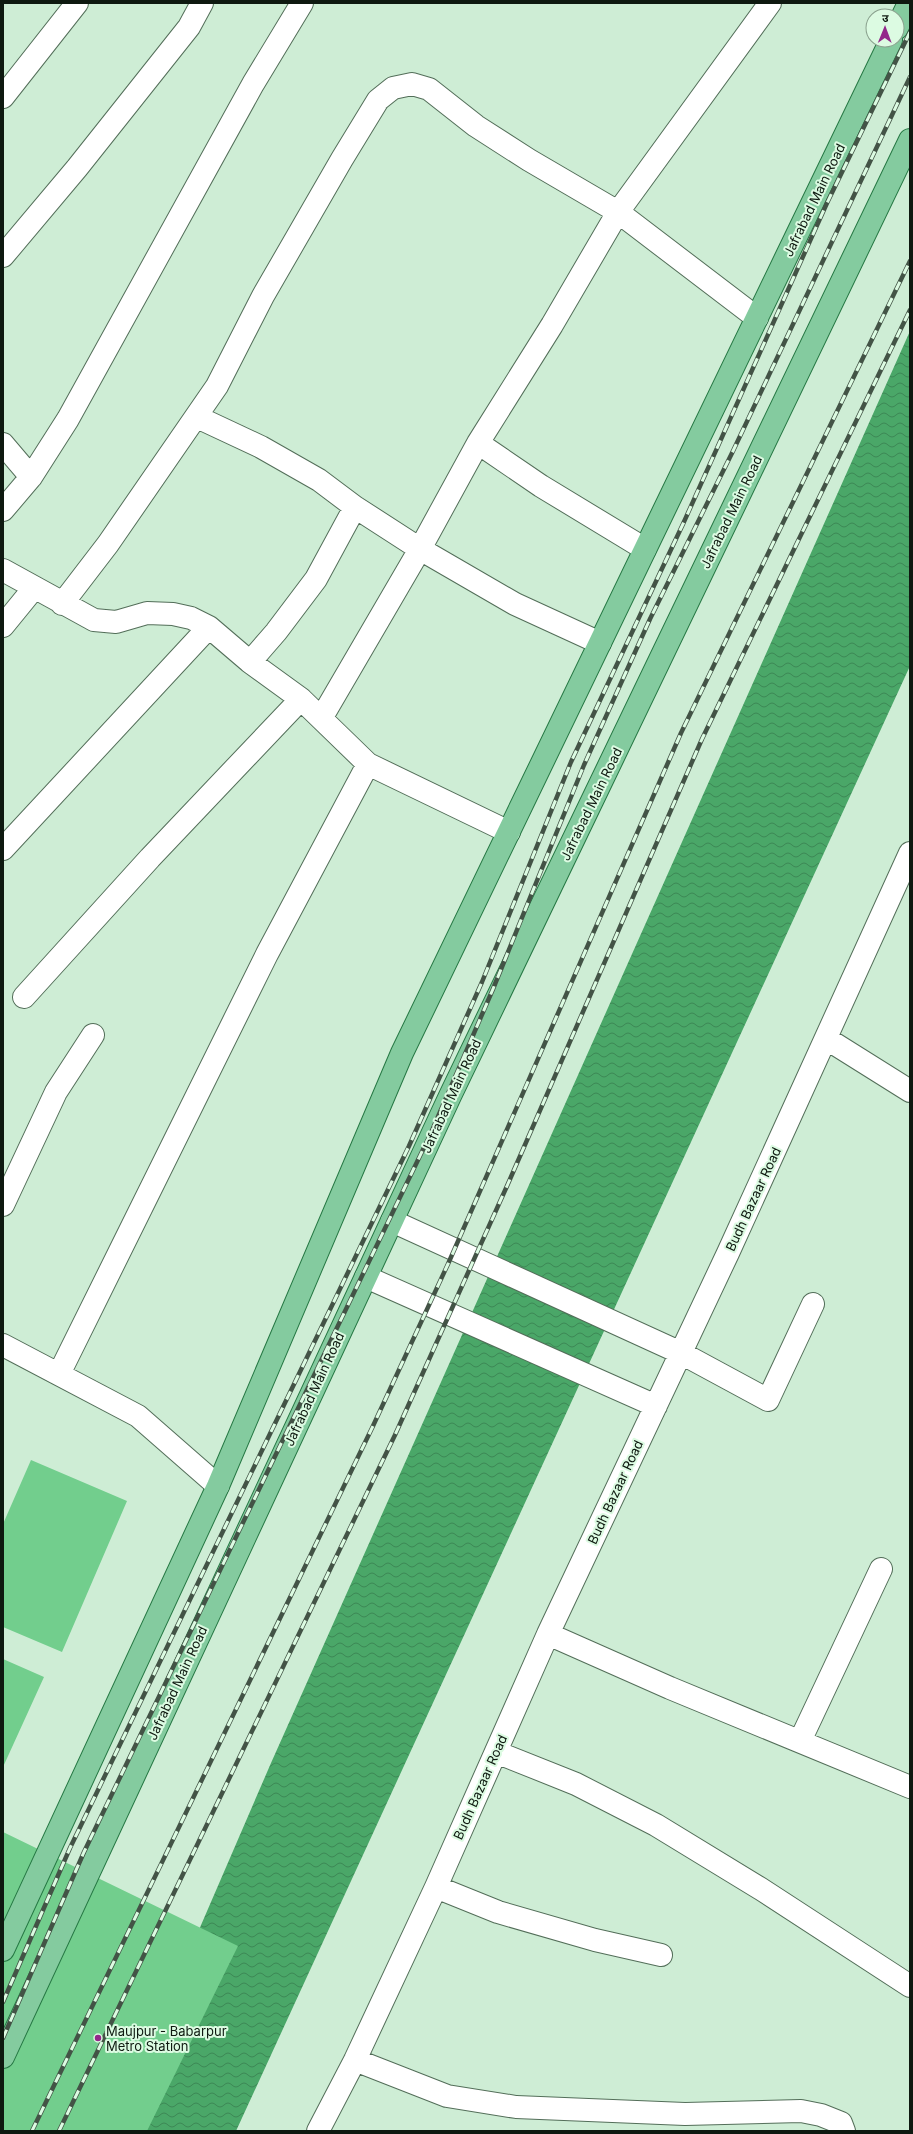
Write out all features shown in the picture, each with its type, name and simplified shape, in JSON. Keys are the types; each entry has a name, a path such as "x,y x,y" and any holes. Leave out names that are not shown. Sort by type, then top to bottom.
{"main road":[{"name":"Jafrabad Main Road","path":"3,1950 218,1486 402,1053 887,48"},
{"name":"Jafrabad Main Road","path":"3,2057 450,1096 910,140"}],"street":[{"path":"3,97 77,3"},
{"path":"3,256 77,168 189,27 202,3"},
{"path":"3,510 31,477 68,419 253,84 302,3"},
{"path":"322,717 420,549 478,443 552,326 618,212 770,3"},
{"path":"62,604 108,544 218,386 263,296 342,159 378,100 393,88 412,84 429,90 476,126 529,160 618,212 757,318"},
{"path":"197,417 274,454 319,480 355,507 420,549 515,604 600,643"},
{"path":"478,443 541,486 645,549"},
{"path":"3,444 31,477"},
{"path":"250,662 276,632 316,579 355,507"},
{"path":"3,570 62,604 94,620 116,622 147,613 173,614 191,618 209,627 250,662 301,699 322,717 368,764 509,832"},
{"path":"3,626 34,588"},
{"path":"3,849 209,627"},
{"path":"24,997 150,858 301,699"},
{"path":"59,1374 264,961 368,764"},
{"name":"Budh Bazaar Road","path":"318,2131 355,2060 436,1887 548,1634 827,1039 910,853"},
{"path":"3,1205 56,1092 93,1035"},
{"path":"827,1039 910,1091"},
{"path":"392,1221 681,1353 768,1400 813,1304"},
{"path":"366,1277 656,1406"},
{"path":"3,1345 138,1416 218,1486"},
{"path":"800,1741 881,1570"},
{"path":"548,1634 670,1688 910,1787"},
{"path":"496,1752 576,1784 656,1825 761,1889 910,1986"},
{"path":"436,1887 498,1912 595,1940 661,1955"},
{"path":"355,2060 447,2096 516,2107 685,2114 801,2111 821,2115 841,2123 844,2131"}],"water":[{"path":"910,331 910,666 236,2131 103,2131 195,1939 271,1763"}],"building":[{"path":"31,1460 127,1501 62,1652 3,1627 3,1524"},
{"path":"3,1659 44,1677 3,1767"},
{"name":"Maujpur - Babarpur Metro Station","path":"3,1832 238,1946 147,2131 3,2131"}],"railway":[{"path":"3,2002 70,1848 409,1146 482,982 571,762 683,524 827,203 910,32"},
{"path":"3,2038 84,1852 431,1133 493,989 584,765 650,619 733,451 910,77"},
{"path":"32,2131 373,1426 448,1264 681,733 910,261"},
{"path":"59,2131 395,1435 507,1186 702,739 910,310"}],"place":[{"name":"Maujpur - Babarpur Metro Station","path":"98,2038"}]}
